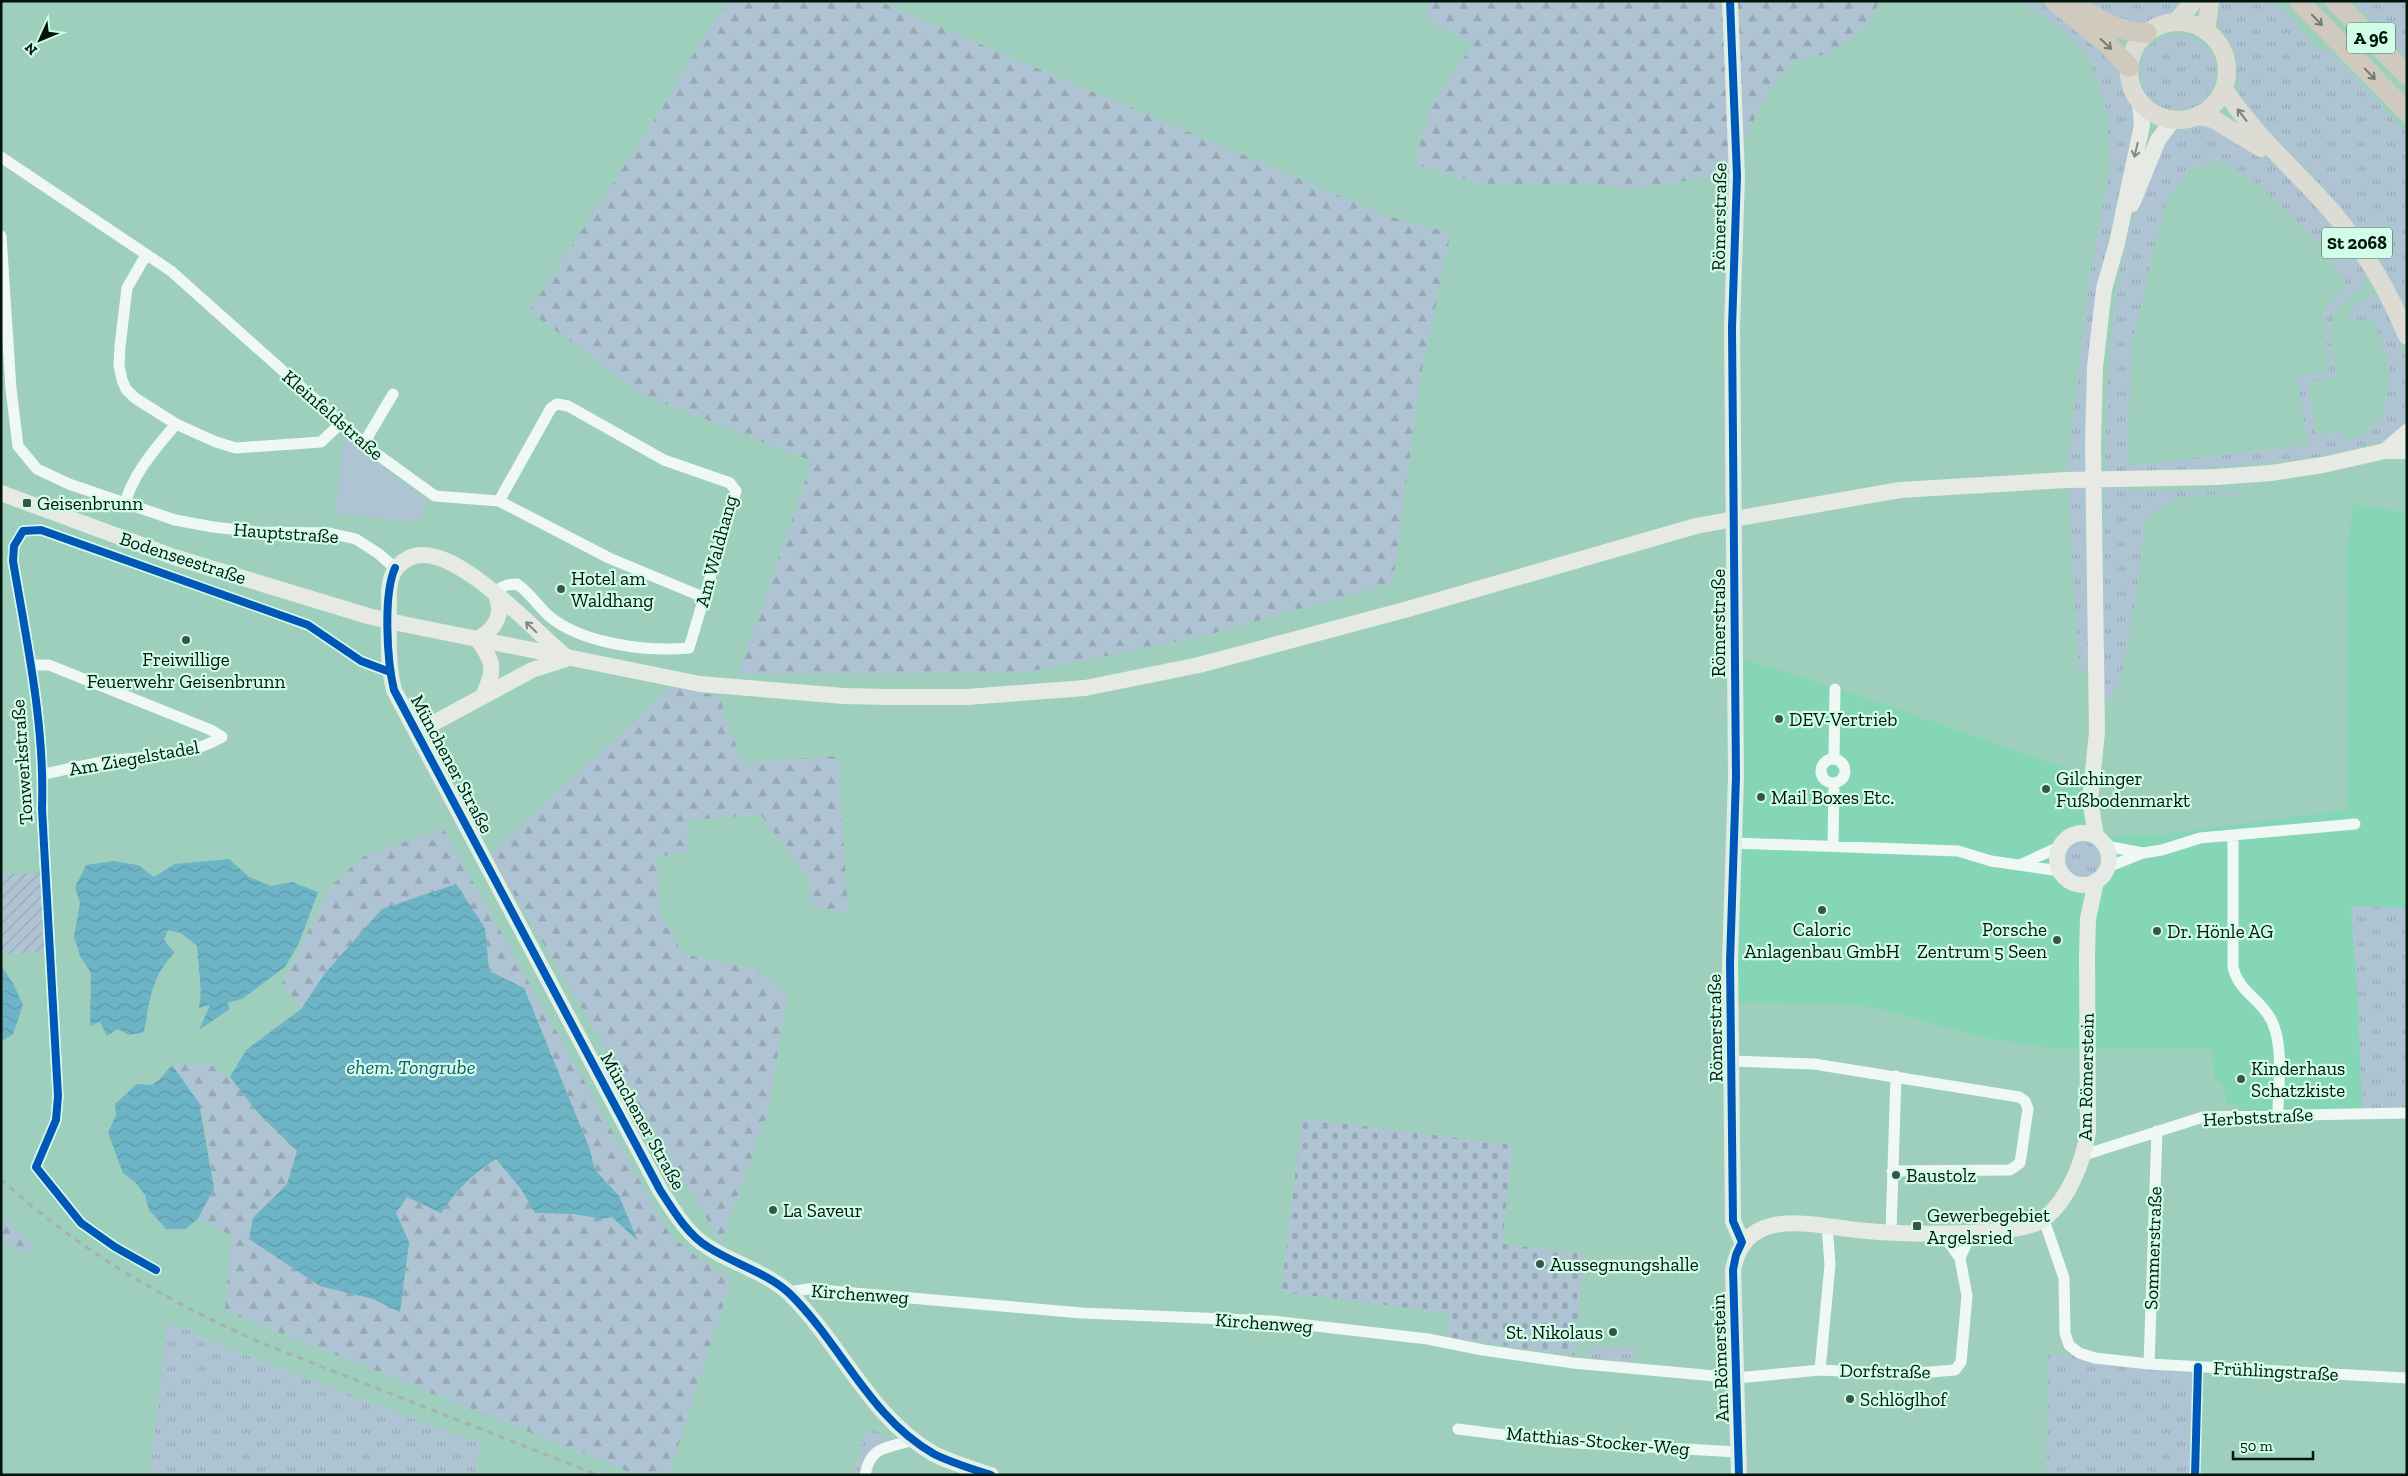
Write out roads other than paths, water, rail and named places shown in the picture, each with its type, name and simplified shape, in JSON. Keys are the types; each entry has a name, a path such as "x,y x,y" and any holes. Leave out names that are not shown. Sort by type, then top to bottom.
{"highway":[{"path":"2055,1 2108,45 2129,67"},
{"path":"2069,1 2114,28 2132,33 2147,33"},
{"name":"A 96","path":"2299,1 2407,112"},
{"name":"A 96","path":"2336,1 2407,75"}],"main road":[{"path":"2176,22 2194,1"},
{"path":"2206,31 2210,1"},
{"path":"2176,22 2192,24 2206,31 2218,42 2225,57 2227,73 2224,89 2208,109 2198,116 2173,120 2155,114 2140,102 2130,80 2129,67 2138,43 2147,33 2160,25 2176,22"},
{"name":"St 2068","path":"2224,89 2241,115 2286,165 2318,195 2363,252 2396,310 2407,336"},
{"name":"St 2068","path":"2198,116 2213,119 2238,132 2286,165"}],"street":[{"name":"Römerstraße","path":"1730,1 1737,176 1732,328 1736,777 1730,962 1733,1221 1742,1242"},
{"path":"2108,868 2108,853 2101,841 2090,800 2097,732 2092,444 2095,367 2104,289 2117,243 2142,125 2140,102"},
{"path":"2117,243 2158,140 2173,120"},
{"name":"Kleinfeldstraße","path":"1,157 171,272 364,443 436,496 499,501 609,558 703,597"},
{"name":"Hauptstraße","path":"1,236 6,390 18,446 38,469 69,484 175,520 213,527 259,532 328,534 356,539 380,554 395,568"},
{"path":"146,254 127,288 120,346 119,365 122,380 126,389 135,398 176,424 216,442 236,448 321,442 341,423"},
{"path":"364,443 393,394"},
{"name":"Am Waldhang","path":"494,591 506,585 517,584 550,617 570,628 603,641 637,648 670,650 689,648 736,490 730,483 664,460 568,406 557,404 551,408 499,501"},
{"path":"125,503 130,488 151,454 176,424"},
{"path":"2384,451 2407,432"},
{"name":"Bodenseestraße","path":"1,493 174,557 368,616 568,659 700,684 844,696 967,697 1085,688 1208,663 1408,609 1696,526 1757,514 1900,490 2068,480 2217,477 2271,473 2384,451 2407,451"},
{"name":"Tonwerkstraße","path":"156,1270 115,1247 81,1223 36,1167 56,1120 58,1096 42,809 41,739 31,665 13,561 14,546 19,535 29,529 41,530 308,626 361,661 390,672"},
{"path":"390,672 388,588 395,568 413,556 442,559 461,567 494,591 542,638 568,659"},
{"path":"483,696 491,678 492,666 490,658 477,639 489,631 497,622 500,611 499,601 494,591"},
{"path":"417,732 532,670 568,659"},
{"name":"Am Ziegelstadel","path":"31,665 49,664 211,730 222,737 208,746 166,755 115,760 43,774"},
{"name":"Münchener Straße","path":"390,672 394,690 660,1190 683,1223 706,1246 789,1292 805,1309 867,1391 910,1437 935,1454 991,1475"},
{"path":"1834,759 1835,689"},
{"path":"1834,759 1843,766 1844,773 1841,780 1834,783 1823,778 1821,770 1826,761 1834,759"},
{"path":"1833,845 1834,783"},
{"path":"2075,834 2090,800"},
{"path":"1734,843 1833,845 1958,851 1991,861 2021,864 2089,884 2096,881 2108,868 2143,853 2200,838 2355,824"},
{"path":"2021,864 2059,847 2063,841 2082,832 2101,841 2143,853"},
{"path":"2234,835 2233,967 2238,983 2268,1014 2278,1037 2278,1114"},
{"name":"Am Römerstein","path":"2059,847 2057,855 2088,919"},
{"name":"Am Römerstein","path":"2044,1220 2065,1191 2084,1155 2088,1132 2086,989 2088,919 2096,881"},
{"path":"1732,1061 1814,1064 2019,1096 2025,1101 2028,1109 2020,1162 2015,1168 2010,1170 1892,1171"},
{"path":"1890,1231 1896,1076"},
{"name":"Herbststraße","path":"2084,1155 2203,1117 2407,1112"},
{"name":"Sommerstraße","path":"2149,1364 2156,1132"},
{"path":"1742,1242 1756,1232 1783,1224 1827,1225 1867,1231 1972,1232 2026,1228 2044,1220"},
{"name":"Frühlingstraße","path":"2044,1220 2064,1278 2065,1333 2069,1345 2079,1354 2095,1358 2149,1364 2407,1378"},
{"name":"Dorfstraße","path":"1820,1370 1830,1265 1827,1225"},
{"name":"Dorfstraße","path":"1737,1378 1820,1370 1904,1374 1955,1370 1962,1362 1967,1296 1960,1258 1942,1232"},
{"path":"1960,1258 1972,1232"},
{"name":"Am Römerstein","path":"1739,1475 1733,1270 1736,1255 1742,1242"},
{"name":"Kirchenweg","path":"789,1292 808,1289 1082,1313 1272,1321 1428,1339 1483,1350 1573,1363 1737,1378"},
{"name":"Matthias-Stocker-Weg","path":"1458,1429 1559,1442 1738,1452"},
{"path":"865,1475 873,1454 882,1448 907,1442 910,1437"}],"water":[{"path":"229,859 249,877 271,886 292,882 318,892 299,943 285,967 242,999 227,1003 230,1009 199,1030 210,1005 199,1008 200,985 197,946 181,933 168,930 164,940 175,953 167,961 156,979 144,1032 129,1035 118,1029 107,1036 100,1022 90,1026 91,973 80,956 74,937 80,903 75,887 86,865 113,861 138,865 154,877 175,864"},
{"name":"ehem. Tongrube","path":"456,884 485,928 489,971 524,988 589,1147 595,1170 619,1196 638,1241 612,1217 603,1219 574,1214 535,1213 521,1189 496,1159 466,1183 441,1213 407,1197 396,1213 409,1242 400,1312 373,1299 320,1286 249,1239 253,1218 287,1184 297,1151 258,1113 230,1077 246,1050 301,1009 326,972 382,909"},
{"path":"1,965 14,985 23,1005 13,1034 1,1042"},
{"path":"172,1065 199,1103 214,1188 198,1219 185,1229 166,1229 149,1210 145,1195 135,1182 123,1173 108,1133 116,1115 115,1104 137,1084 152,1085"}],"railway":[{"path":"1,1179 31,1205 93,1252 193,1311 264,1344 598,1475"}],"place":[{"name":"Geisenbrunn","path":"27,503"},
{"name":"Hotel am Waldhang","path":"561,589"},
{"name":"Freiwillige Feuerwehr Geisenbrunn","path":"186,640"},
{"name":"DEV-Vertrieb","path":"1779,719"},
{"name":"Gilchinger Fußbodenmarkt","path":"2046,789"},
{"name":"Mail Boxes Etc.","path":"1761,797"},
{"name":"Caloric Anlagenbau GmbH","path":"1822,910"},
{"name":"Dr. Hönle AG","path":"2157,931"},
{"name":"Porsche Zentrum 5 Seen","path":"2057,940"},
{"name":"Kinderhaus Schatzkiste","path":"2241,1079"},
{"name":"Baustolz","path":"1896,1175"},
{"name":"La Saveur","path":"773,1210"},
{"name":"Gewerbegebiet Argelsried","path":"1917,1226"},
{"name":"Aussegnungshalle","path":"1540,1264"},
{"name":"St. Nikolaus","path":"1613,1332"},
{"name":"Schlöglhof","path":"1850,1399"}]}
